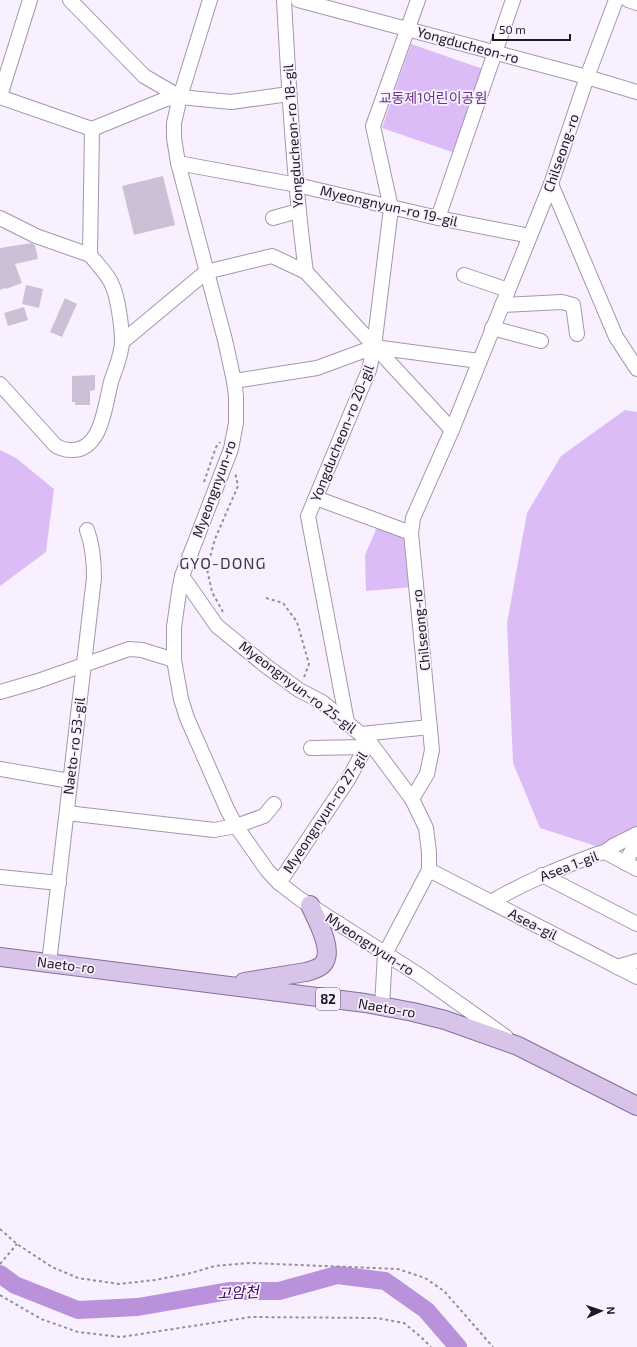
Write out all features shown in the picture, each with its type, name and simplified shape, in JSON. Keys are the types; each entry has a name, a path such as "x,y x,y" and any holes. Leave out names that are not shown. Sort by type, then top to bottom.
{"main road":[{"path":"223,985 306,972 316,969 322,965 326,960 327,952 325,938 310,905"},
{"name":"Naeto-ro","path":"0,957 382,1006 413,1012 445,1020 518,1046 637,1106"}],"street":[{"path":"30,0 0,97 92,129 166,99 180,97 231,102 289,94"},
{"path":"70,0 144,76 180,97"},
{"name":"Myeongnyun-ro","path":"210,0 180,97 174,123 174,138 178,163 225,340 234,381 236,423 231,449 182,576 174,627 174,660 181,699 187,718 236,826 267,870 279,883 310,905 418,975 518,1046"},
{"name":"Yongducheon-ro 18-gil","path":"284,0 289,94 298,211 306,272"},
{"name":"Yongducheon-ro","path":"298,0 328,4 408,29 637,92"},
{"name":"Yongducheon-ro 20-gil","path":"347,722 308,516 369,370 374,347 392,208 373,126 418,0"},
{"path":"438,218 513,0"},
{"name":"Chilseong-ro","path":"412,799 427,774 432,750 411,533 413,518 452,430 492,328 552,184 587,77 616,0"},
{"path":"628,0 637,3"},
{"path":"90,255 92,129"},
{"name":"Myeongnyun-ro 19-gil","path":"178,163 297,185 392,208 530,236"},
{"path":"552,184 616,337 637,369"},
{"path":"273,218 298,211"},
{"path":"0,218 36,236 90,255 104,271 113,287 122,342 98,430 87,446 76,450 67,450 55,445 0,384"},
{"path":"122,342 206,272 272,256 306,272 452,430"},
{"path":"464,275 508,290"},
{"path":"502,305 562,302 573,305 577,334"},
{"path":"492,328 541,341"},
{"path":"234,381 317,368 374,347 479,361"},
{"path":"316,498 411,533"},
{"name":"Naeto-ro 53-gil","path":"49,963 94,578 91,540 88,530"},
{"name":"Myeongnyun-ro 25-gil","path":"182,576 217,626 266,666 299,690 322,702 347,722 365,741 412,799"},
{"path":"0,692 84,666 129,649 142,650 174,660"},
{"path":"311,748 365,741 430,727"},
{"name":"Myeongnyun-ro 27-gil","path":"279,883 349,778 365,741"},
{"path":"0,769 70,781"},
{"path":"382,1006 385,954 429,870 429,852 426,828 412,799"},
{"path":"67,813 214,830 236,826 264,816 274,804"},
{"path":"605,852 620,842 637,834"},
{"name":"Asea 1-gil","path":"491,902 511,890 542,875 597,854 605,852 631,866 637,842"},
{"name":"Asea-gil","path":"429,870 637,977"},
{"path":"542,875 637,924"},
{"path":"0,877 59,883"},
{"path":"616,967 637,961"}],"path":[{"path":"226,617 212,592 207,569 215,539 238,486 235,471"},
{"path":"266,598 283,603 297,622 309,664 299,690"},
{"path":"0,1229 17,1244 52,1267 78,1278 119,1284 191,1274 215,1266 251,1264 398,1269 425,1278 444,1291 493,1347"},
{"path":"0,1264 17,1244"},
{"path":"0,1295 41,1319 78,1332 121,1337 251,1317 377,1318 404,1323 422,1337 431,1347"}],"green space":[{"name":"교동제1어린이공원","path":"411,44 483,69 455,153 382,128"},
{"path":"625,410 637,412 637,830 605,849 540,828 513,763 507,623 527,513 561,456"},
{"path":"0,450 16,458 54,489 46,552 0,586"},
{"path":"378,525 406,534 413,587 366,591 365,555"}],"building":[{"path":"163,176 175,225 134,235 122,186"},
{"path":"31,243 35,245 38,259 15,264 22,283 0,290 0,248"},
{"path":"26,285 43,289 39,308 22,304"},
{"path":"65,298 77,304 62,337 50,332"},
{"path":"24,307 28,320 8,326 4,313"},
{"path":"95,375 95,390 90,391 90,405 75,405 75,402 72,402 72,376"}],"waterway":[{"name":"고암천","path":"0,1274 15,1285 78,1310 138,1307 229,1291 279,1291 337,1275 385,1281 426,1310 458,1347"}],"district":[{"name":"GYO-DONG","path":"223,563"}]}
